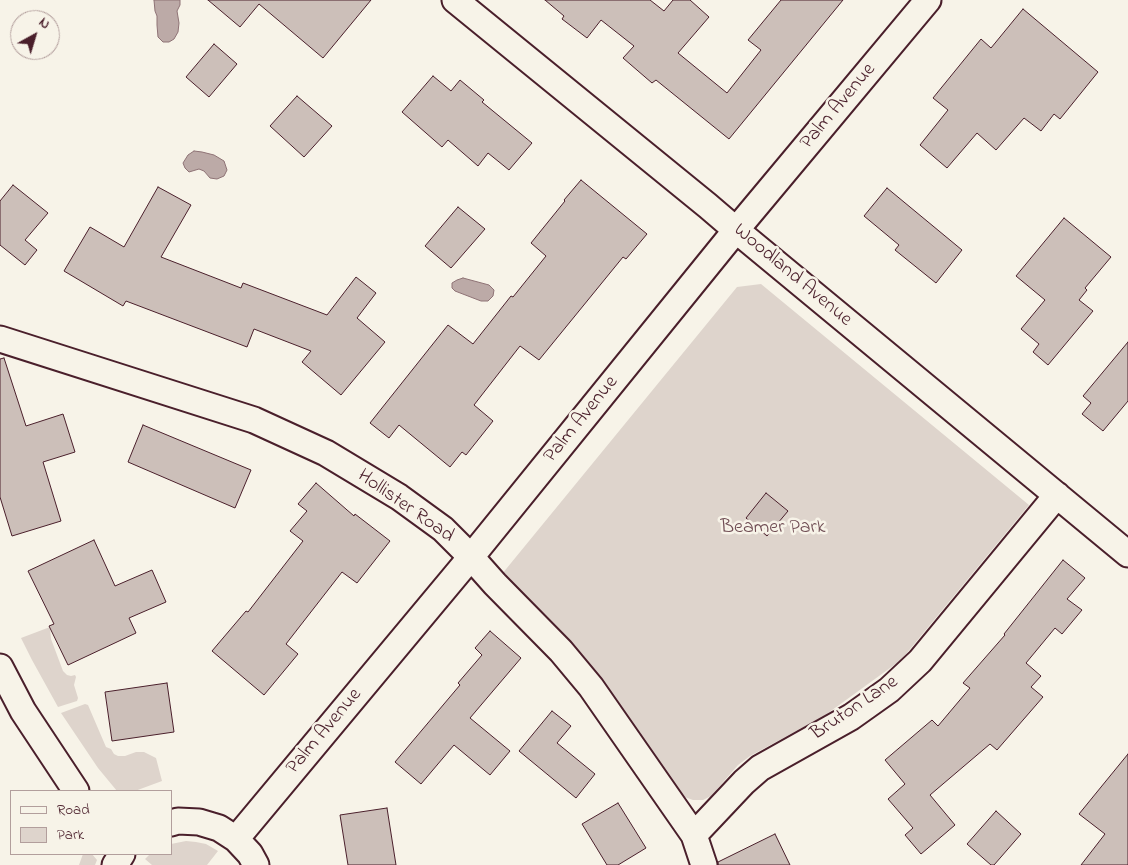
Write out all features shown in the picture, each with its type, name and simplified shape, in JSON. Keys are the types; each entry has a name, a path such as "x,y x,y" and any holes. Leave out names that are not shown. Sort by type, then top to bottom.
{"street":[{"name":"Woodland Avenue","path":"455,0 693,193 1128,554"},
{"name":"Palm Avenue","path":"236,839 471,557 736,230 928,0"},
{"name":"Hollister Road","path":"0,339 254,420 326,454 399,497 443,529 561,651 591,687 694,835 704,865"},
{"name":"Bruton Lane","path":"694,835 744,782 760,768 851,717 889,690 920,661 1057,495"},
{"path":"0,667 23,712 75,790"},
{"path":"172,823 178,821 199,822 219,828 236,839 250,854 256,865"}],"green space":[{"name":"Beamer Park","path":"761,284 1029,505 901,660 824,716 750,756 738,765 711,796 703,800 693,800 679,795 502,574 737,287"},
{"path":"50,627 51,639 63,671 67,675 75,675 76,677 74,685 78,698 77,701 58,707 21,638"},
{"path":"85,704 88,705 106,747 118,756 144,752 156,758 162,781 138,790 116,790 98,768 61,713"},
{"path":"186,841 196,842 206,844 218,851 207,865 152,865 145,859 149,855 172,855 172,844"},
{"path":"83,855 93,855 97,860 95,865 79,865"}],"shaded area":[{"path":"154,0 180,0 177,11 178,32 174,39 169,42 163,42 158,37"},
{"path":"194,151 214,155 224,161 227,170 224,176 217,179 210,178 204,171 199,169 189,172 183,163 188,155"},
{"path":"463,278 489,285 494,290 493,296 488,301 481,301 455,291 452,288 452,283"}],"building":[{"path":"208,0 371,0 323,58 259,4 240,27"},
{"path":"545,0 650,0 664,11 673,0 690,0 709,17 678,53 727,93 761,50 748,40 781,0 843,0 729,139 656,80 652,83 623,58 634,46 601,20 587,38 562,19 564,16"},
{"path":"1023,9 1098,72 1060,119 1054,114 1041,131 1024,118 996,150 977,133 947,168 920,145 948,110 933,98 981,39 991,48"},
{"path":"214,44 237,64 209,97 186,77"},
{"path":"433,76 451,91 460,80 484,100 482,102 532,143 509,170 488,153 478,166 448,140 442,147 402,112"},
{"path":"297,96 332,126 304,157 270,126"},
{"path":"581,180 647,234 626,259 623,257 539,360 520,346 474,405 493,421 466,455 462,452 450,467 399,425 389,438 370,423 448,325 473,344 546,256 531,243"},
{"path":"13,185 48,213 25,240 37,250 25,265 0,245 0,201"},
{"path":"158,187 191,205 161,257 241,288 243,283 327,315 356,277 376,293 357,318 385,342 341,395 302,362 311,351 254,329 247,347 126,301 123,306 64,271 90,227 124,247"},
{"path":"887,188 962,250 936,283 895,250 899,245 864,216"},
{"path":"458,207 485,229 451,268 425,246"},
{"path":"1064,218 1111,257 1085,288 1087,290 1079,300 1093,311 1048,365 1033,352 1039,344 1021,329 1045,300 1016,276"},
{"path":"1128,342 1128,401 1103,431 1082,414 1091,403 1083,396"},
{"path":"4,358 26,426 63,414 75,452 43,462 61,521 12,536 0,497 0,359"},
{"path":"143,425 251,470 235,508 128,462"},
{"path":"316,483 354,516 355,514 390,541 357,583 342,572 286,644 298,654 264,695 212,651 246,611 248,612 303,541 290,531 307,511 298,504"},
{"path":"766,493 788,511 767,536 746,518"},
{"path":"94,540 115,586 152,570 166,602 129,618 136,633 68,665 49,626 54,624 28,571"},
{"path":"1063,560 1085,578 1067,599 1082,610 1062,634 1055,628 1026,663 1041,676 1031,687 1043,697 997,750 990,744 930,795 955,825 921,854 905,835 913,828 888,799 905,784 885,760 932,720 938,726 970,688 963,683 1005,635"},
{"path":"490,631 521,658 470,718 510,751 490,775 454,745 421,784 395,762 460,685 458,683 482,655 475,648"},
{"path":"167,683 174,732 112,741 105,692"},
{"path":"552,711 571,726 557,743 595,774 576,798 519,751"},
{"path":"1128,754 1128,865 1081,865 1105,834 1079,814"},
{"path":"618,803 646,848 618,865 607,865 582,824"},
{"path":"387,808 396,865 348,865 340,815"},
{"path":"996,811 1021,834 994,865 991,865 967,844"},
{"path":"775,834 790,865 718,865 718,862"}]}
